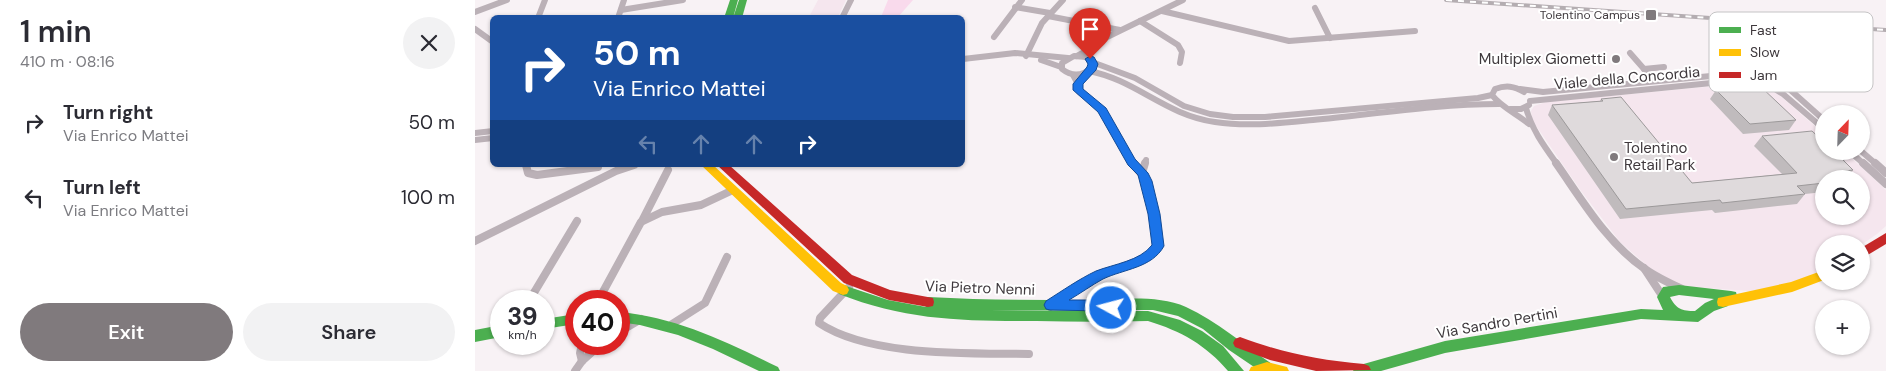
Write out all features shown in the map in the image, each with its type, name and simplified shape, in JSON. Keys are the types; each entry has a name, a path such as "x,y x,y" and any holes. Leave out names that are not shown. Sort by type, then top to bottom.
{"street":[{"path":"475,12 507,0"},
{"path":"538,15 545,0"},
{"path":"618,15 624,0"},
{"path":"618,15 683,0"},
{"path":"729,15 734,0"},
{"path":"738,15 743,0"},
{"path":"844,15 851,0"},
{"path":"994,37 1021,0"},
{"path":"1026,56 1037,31 1049,14 1063,0"},
{"path":"965,59 994,54 1068,58 1077,56 1090,49 1099,41 1183,0"},
{"path":"1015,7 1120,30"},
{"path":"1315,8 1330,38"},
{"path":"1162,11 1289,41 1415,31"},
{"path":"1141,21 1178,45 1182,52 1180,64"},
{"path":"475,29 490,40"},
{"path":"1078,84 1092,68 1090,49"},
{"path":"1630,53 1650,72 1663,67"},
{"path":"965,64 1026,56 1061,66 1065,72 1073,75 1087,72 1105,74 1131,84 1169,108 1186,115 1212,122 1235,124 1269,124 1499,104 1510,109 1530,124 1586,208 1623,251 1644,268 1684,290 1701,302 1703,311"},
{"path":"1077,56 1135,78 1184,106 1210,114 1233,117 1278,116 1478,98 1492,95"},
{"path":"1061,66 1068,58"},
{"path":"1049,311 1099,275 1136,262 1153,252 1158,246 1147,181 1131,162 1102,110 1079,92 1078,84 1073,75"},
{"path":"1492,95 1495,89 1509,86 1543,92 1709,76"},
{"name":"Viale della Concordia","path":"1510,109 1528,104 1651,88 1709,83"},
{"path":"1520,89 1527,95 1530,124"},
{"path":"1780,92 1815,121"},
{"path":"1793,92 1815,112"},
{"path":"1492,95 1499,104"},
{"path":"475,133 490,131"},
{"path":"475,140 490,138"},
{"path":"1870,159 1886,173"},
{"path":"1142,173 1146,160"},
{"path":"1859,160 1886,184"},
{"path":"526,167 528,173 537,176 599,167"},
{"path":"475,241 616,171 628,167"},
{"name":"Via Pietro Nenni","path":"708,167 837,288 853,296 899,310 947,315 1049,311 1111,311 1148,316 1177,322 1202,335 1225,354 1237,371"},
{"name":"Via Pietro Nenni","path":"724,167 847,279 905,299 1049,311"},
{"path":"604,290 668,170"},
{"path":"641,222 655,213 701,205 733,190"},
{"path":"536,290 577,222"},
{"path":"1870,248 1886,238"},
{"path":"1870,249 1886,243"},
{"path":"672,324 705,303 727,257"},
{"path":"1644,268 1669,309 1680,316"},
{"name":"Via Sandro Pertini","path":"1218,333 1271,357 1321,367 1362,370 1445,347 1641,314 1697,317 1715,304 1792,288 1815,279"},
{"path":"854,282 820,318 819,322 823,328 844,336 876,344 922,351 1029,354"},
{"name":"Via Sandro Pertini","path":"1641,314 1664,299 1667,291 1684,290 1717,296 1750,296"},
{"name":"Via Pietro Nenni","path":"1111,311 1153,305 1181,311 1208,325 1262,369"},
{"path":"630,317 672,324 773,371"},
{"path":"630,326 643,318"},
{"path":"475,336 490,333"},
{"path":"580,355 582,361"},
{"path":"575,371 589,355"},
{"path":"1262,369 1282,371"}],"shaded area":[{"path":"818,0 846,0 839,15 810,15"},
{"path":"888,0 913,0 900,15 882,15"},
{"path":"1709,87 1709,92 1774,92 1815,126 1815,160 1854,160 1864,170 1815,170 1815,225 1870,225 1870,175 1886,190 1886,226 1870,239 1870,235 1815,235 1815,273 1776,287 1750,291 1675,286 1652,270 1620,242 1581,191 1532,120 1531,111 1534,106 1546,102"}],"building":[{"path":"1718,92 1766,92 1796,120 1750,124"},
{"name":"Tolentino Retail Park","path":"1621,97 1692,183 1797,173 1762,136 1812,131 1815,134 1815,160 1843,160 1853,170 1815,170 1815,184 1797,186 1805,194 1722,203 1720,200 1626,209 1552,105 1603,101 1601,99"}],"railway":[{"path":"1446,0 1709,18"},
{"path":"1873,29 1886,30"}],"traffic: fast":[{"path":"729,15 734,0"},
{"path":"738,15 743,0"},
{"path":"843,290 865,299 888,305 911,310 958,315 1148,316 1175,324 1198,335 1218,350 1237,371"},
{"path":"1680,316 1669,309 1663,297 1667,291 1679,290 1731,296"},
{"path":"928,302 978,305 1153,305 1181,311 1208,325 1234,346 1267,368"},
{"path":"1360,371 1445,347 1538,330 1641,314 1698,317 1709,307 1723,302"},
{"path":"630,318 660,324 699,337 773,371"},
{"path":"555,322 565,321"},
{"path":"475,336 490,333"}],"traffic: slow":[{"path":"708,167 837,287 843,290"},
{"path":"1723,302 1792,287 1815,278"},
{"path":"1256,371 1267,368 1282,371"}],"traffic: jam":[{"path":"724,167 848,279 889,295 928,302"},
{"path":"1870,248 1886,238"},
{"path":"1240,343 1285,359 1364,370"}],"place":[{"name":"Tolentino Campus","path":"1651,15"},
{"name":"Multiplex Giometti","path":"1616,59"},
{"name":"Tolentino Retail Park","path":"1614,157"}],"route":[{"path":"1090,59 1093,64 1092,68 1078,84 1079,90 1081,94 1102,110 1131,162 1147,181 1159,239 1158,246 1153,252 1136,262 1099,275 1050,305 1111,306 1111,308"}]}
